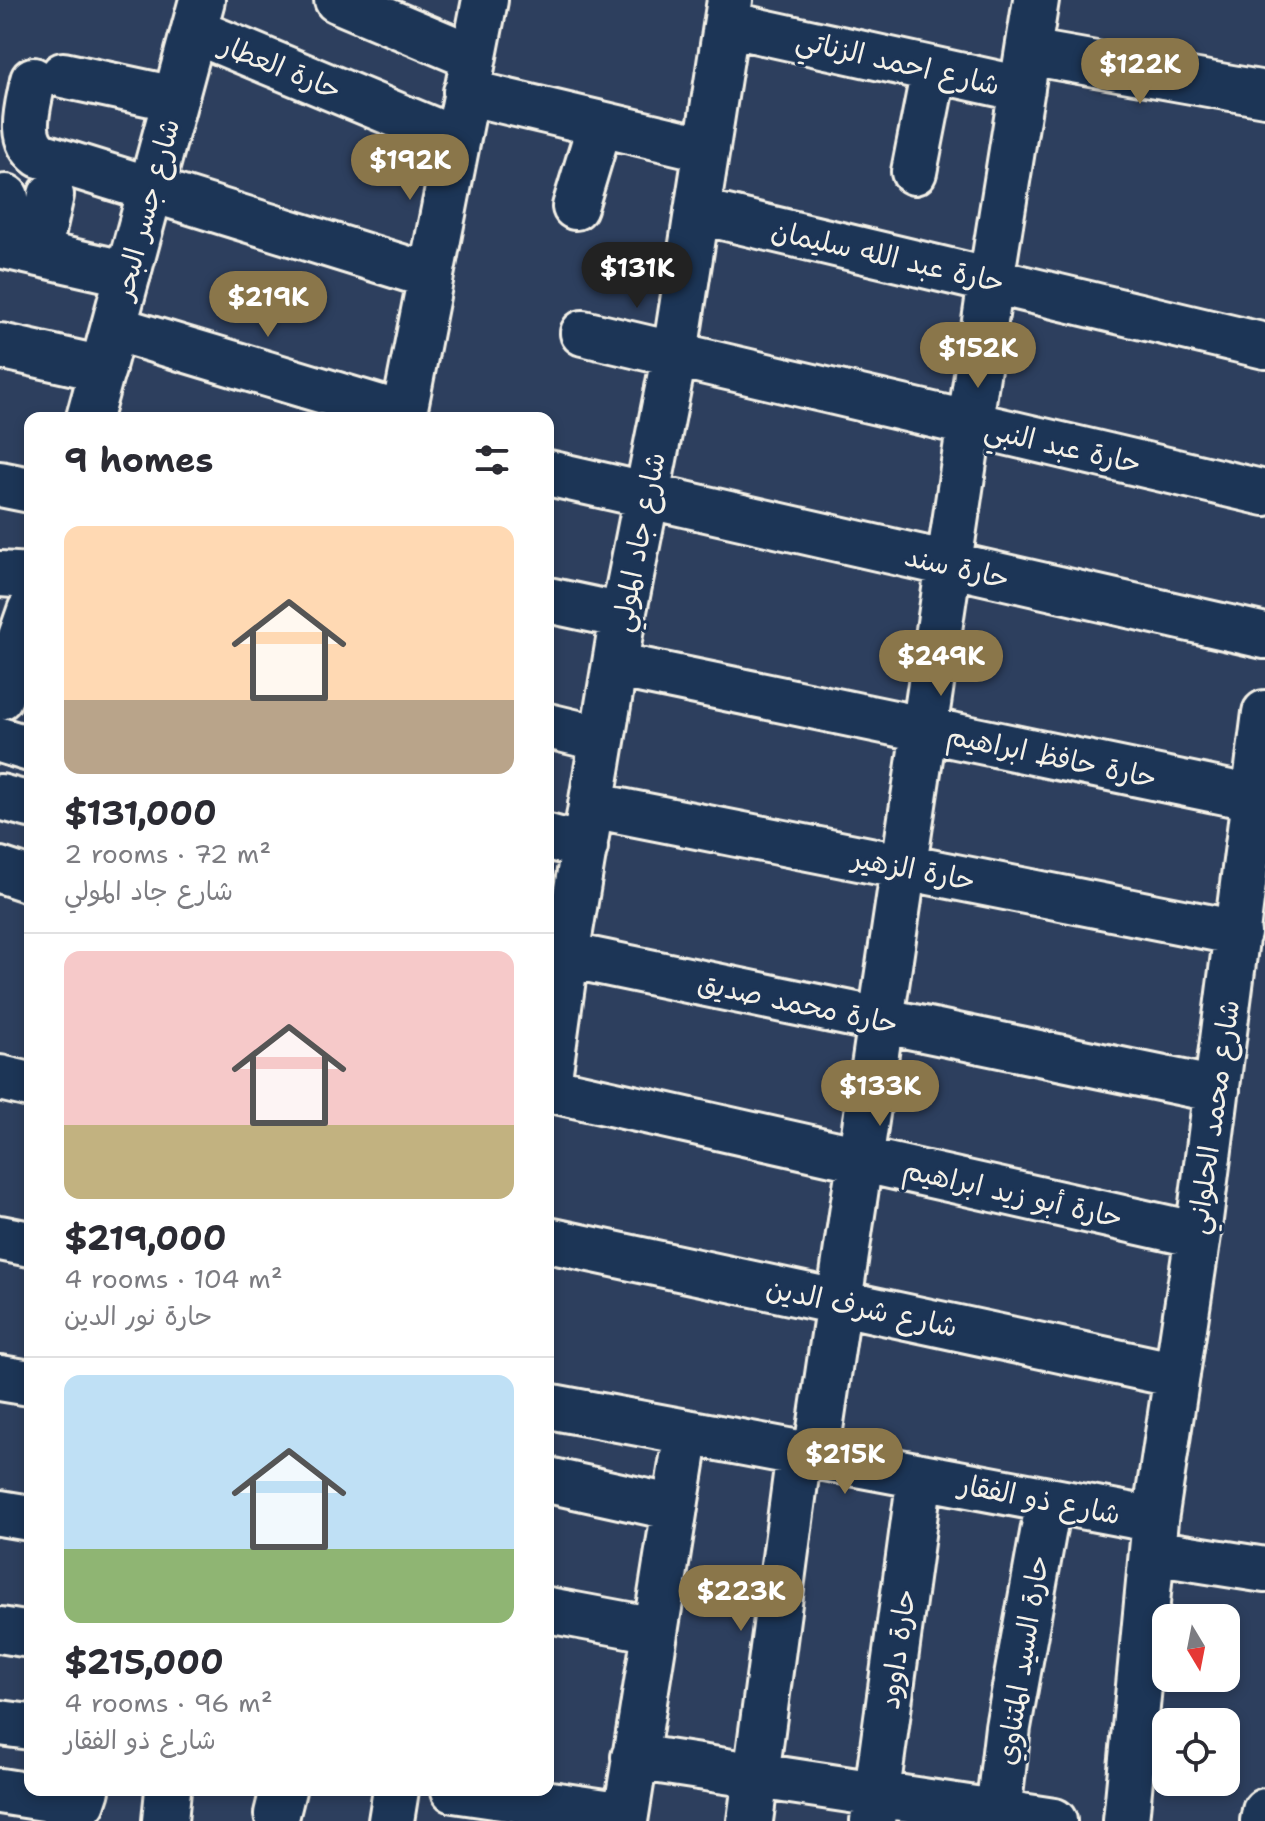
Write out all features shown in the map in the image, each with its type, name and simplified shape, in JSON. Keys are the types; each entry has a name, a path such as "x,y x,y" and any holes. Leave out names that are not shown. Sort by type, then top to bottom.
{"street":[{"path":"337,0 470,75 600,124 707,149"},
{"path":"404,412 485,0"},
{"path":"750,1821 808,1455 838,1302 1036,0"},
{"name":"شارع احمد الزناتي","path":"728,12 934,70 1025,71 1265,94"},
{"name":"شارع جاد المولي","path":"554,1017 575,830 602,739 623,616 648,498 675,353 728,12"},
{"name":"شارع جسر البحر","path":"91,412 198,15"},
{"name":"حارة العطار","path":"198,15 457,140"},
{"path":"914,172 934,70"},
{"path":"175,99 48,78 25,129 34,151 40,155 430,276"},
{"path":"575,207 600,124"},
{"path":"51,195 19,249 128,274"},
{"name":"حارة عبد الله سليمان","path":"697,211 1265,346"},
{"name":"حارة عبد النبي","path":"583,333 1265,493"},
{"path":"0,346 108,348 386,412"},
{"name":"حارة سند","path":"554,474 1265,636"},
{"path":"0,484 24,489"},
{"path":"0,574 24,576"},
{"path":"554,601 623,616"},
{"path":"14,675 24,635"},
{"name":"حارة حافظ ابراهيم","path":"615,665 1254,798"},
{"name":"شارع محمد الحلواني","path":"1126,1821 1154,1536 1217,1090 1248,914 1254,798 1265,713"},
{"path":"554,727 602,739"},
{"path":"0,740 24,747"},
{"path":"0,797 24,803"},
{"name":"حارة الزهير","path":"575,830 904,867 1248,914"},
{"path":"0,870 24,878"},
{"name":"حارة محمد صديق","path":"561,945 881,1020 1217,1090"},
{"name":"حارة أبو زيد ابراهيم","path":"554,1070 860,1158 1198,1235"},
{"path":"0,1078 24,1084"},
{"path":"0,1238 24,1243"},
{"name":"شارع شرف الدين","path":"554,1241 1177,1375"},
{"path":"0,1378 24,1382"},
{"name":"شارع ذو الفقار","path":"554,1407 1049,1500 1265,1570"},
{"path":"482,1796 625,1818 687,1432"},
{"name":"حارة داوود","path":"875,1807 920,1476"},
{"path":"554,1481 675,1508"},
{"name":"حارة السيد المتناوي","path":"998,1817 1008,1727 1049,1500"},
{"path":"0,1513 24,1517"},
{"path":"554,1611 655,1630"},
{"path":"0,1630 24,1634"},
{"path":"0,1723 24,1726"},
{"path":"634,1757 756,1776 875,1807 1054,1821"},
{"path":"0,1791 24,1795"},
{"path":"32,1796 76,1803 83,1802 85,1796"},
{"path":"165,1821 167,1796"},
{"path":"391,1821 395,1796"},
{"path":"433,1821 437,1796"},
{"path":"1263,1821 1265,1811"}]}
